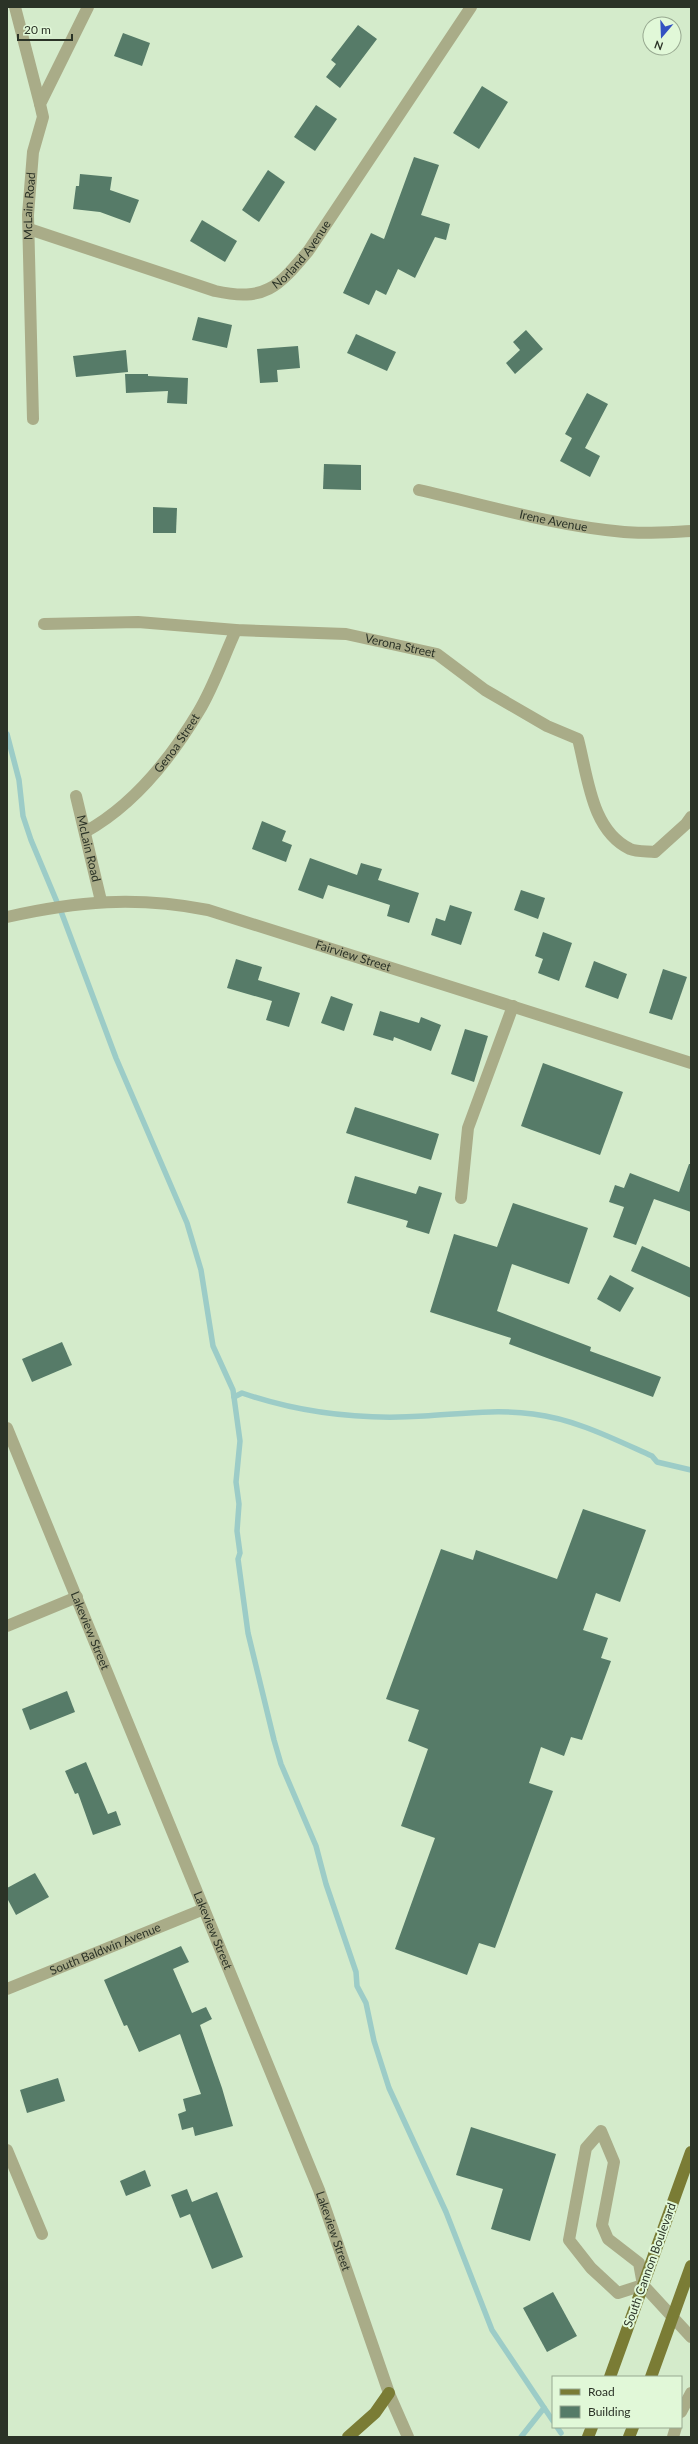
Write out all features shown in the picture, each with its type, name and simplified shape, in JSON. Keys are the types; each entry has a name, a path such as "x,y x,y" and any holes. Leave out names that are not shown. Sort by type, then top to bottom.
{"main road":[{"name":"South Cannon Boulevard","path":"610,2376 691,2152"},
{"path":"651,2376 691,2266"},
{"path":"348,2437 375,2413 389,2393"}],"street":[{"name":"McLain Road","path":"15,7 44,117 33,152 29,229 33,419"},
{"path":"40,104 88,7"},
{"name":"Norland Avenue","path":"29,229 215,291 232,295 251,295 270,288 283,281 309,250 471,7"},
{"name":"Irene Avenue","path":"419,490 551,520 625,532 691,530"},
{"name":"Verona Street","path":"44,624 138,622 236,630 346,634 437,654 485,690 547,726 578,739 597,812 611,837 632,850 655,852 686,824 691,817"},
{"name":"Genoa Street","path":"85,832 125,803 165,762 200,710 236,630"},
{"name":"McLain Road","path":"76,796 101,901"},
{"name":"Fairview Street","path":"13,916 69,904 101,901 171,904 216,912 691,1063"},
{"path":"461,1198 468,1128 513,1006"},
{"name":"Lakeview Street","path":"7,1428 319,2190 389,2393 408,2437"},
{"path":"7,1626 77,1597"},
{"name":"South Baldwin Avenue","path":"7,1989 204,1909"},
{"path":"643,2285 618,2293 591,2268 569,2240 586,2148 601,2131 614,2162 602,2225 608,2239 639,2263 643,2285 691,2337"},
{"path":"7,2150 42,2234"},
{"path":"682,2410 691,2393"}],"building":[{"path":"358,25 377,39 340,88 326,77 336,64 331,60"},
{"path":"123,33 150,43 142,66 114,56"},
{"path":"482,86 508,102 479,149 453,133"},
{"path":"316,105 337,119 315,151 294,137"},
{"path":"414,157 439,165 421,215 450,224 446,240 435,237 415,278 398,269 386,295 376,290 369,305 343,293 371,233 384,239"},
{"path":"268,170 285,182 259,222 242,210"},
{"path":"80,174 112,177 110,190 139,200 130,223 100,212 73,209 76,186 79,186"},
{"path":"202,220 237,241 225,262 190,241"},
{"path":"198,317 232,325 227,348 192,340"},
{"path":"526,330 543,349 515,374 506,363 520,350 513,342"},
{"path":"356,334 396,352 387,371 347,353"},
{"path":"298,346 300,368 277,370 278,382 260,383 257,349"},
{"path":"126,350 128,372 76,377 73,356"},
{"path":"125,374 148,374 148,376 188,378 187,404 167,403 168,391 126,393"},
{"path":"587,393 608,404 585,448 600,456 590,477 560,461 572,438 565,434"},
{"path":"324,464 361,465 361,490 323,489"},
{"path":"153,507 177,508 176,533 153,533"},
{"path":"262,821 286,831 282,841 292,845 286,862 252,849"},
{"path":"310,858 357,875 361,863 382,869 378,880 419,893 409,923 387,916 390,905 328,885 323,899 298,890"},
{"path":"521,890 545,898 538,919 514,910"},
{"path":"450,905 472,912 461,945 431,935 436,918 445,921"},
{"path":"543,932 572,943 559,981 538,973 543,959 535,956"},
{"path":"236,959 262,967 258,980 300,993 289,1027 266,1020 272,1001 227,988"},
{"path":"594,961 627,974 618,999 585,987"},
{"path":"663,969 687,977 672,1020 649,1013"},
{"path":"331,996 353,1004 344,1031 321,1023"},
{"path":"380,1011 419,1023 421,1017 441,1025 431,1051 394,1037 393,1041 373,1035"},
{"path":"465,1029 488,1036 474,1082 451,1074"},
{"path":"543,1063 623,1092 600,1155 521,1126"},
{"path":"355,1107 439,1134 431,1160 346,1133"},
{"path":"689,1164 691,1164 691,1212 654,1199 636,1245 613,1237 624,1207 609,1202 615,1185 624,1188 630,1173 679,1192"},
{"path":"355,1176 416,1194 419,1186 442,1193 429,1234 406,1227 408,1221 347,1203"},
{"path":"513,1203 588,1228 569,1284 512,1264 497,1311 591,1347 590,1351 661,1377 653,1397 509,1344 511,1338 430,1312 454,1234 497,1247"},
{"path":"642,1246 691,1268 691,1298 631,1271"},
{"path":"610,1275 634,1288 620,1312 597,1299"},
{"path":"62,1342 72,1365 32,1382 22,1359"},
{"path":"583,1509 646,1530 620,1602 596,1593 583,1630 608,1638 601,1658 611,1661 582,1740 571,1737 564,1756 541,1747 529,1783 553,1791 495,1948 479,1943 467,1975 395,1949 435,1838 401,1826 428,1749 408,1741 419,1710 386,1699 441,1549 473,1560 476,1550 557,1579"},
{"path":"67,1691 75,1712 30,1730 22,1709"},
{"path":"86,1762 108,1814 116,1811 121,1825 93,1835 78,1793 75,1794 65,1771"},
{"path":"35,1873 49,1897 16,1915 7,1898 7,1888"},
{"path":"181,1946 189,1962 173,1969 192,2013 206,2007 212,2019 200,2025 222,2088 233,2126 195,2136 193,2127 182,2130 178,2114 186,2111 183,2099 201,2094 180,2034 139,2052 127,2025 124,2026 104,1980"},
{"path":"58,2078 65,2101 27,2113 20,2090"},
{"path":"471,2127 556,2154 530,2241 491,2229 503,2189 456,2175"},
{"path":"145,2170 151,2186 126,2196 120,2181"},
{"path":"187,2189 192,2202 217,2192 243,2257 212,2269 190,2214 180,2218 171,2195"},
{"path":"553,2292 577,2336 547,2352 523,2308"}],"waterway":[{"path":"7,734 19,780 23,816 31,840 62,914 116,1058 187,1223 201,1270 213,1346 233,1390 240,1441 236,1482 239,1504 237,1531 240,1553 238,1559 248,1633 281,1764 316,1846 326,1884 356,1972 357,1986 366,2003 374,2041 389,2088 446,2212 492,2330 552,2420"},
{"path":"234,1397 242,1393 286,1406 332,1414 355,1416 401,1417 492,1412 533,1414 564,1420 579,1425 652,1456 657,1462 691,1470"},
{"path":"521,2437 544,2408"},
{"path":"558,2428 561,2433"}]}
